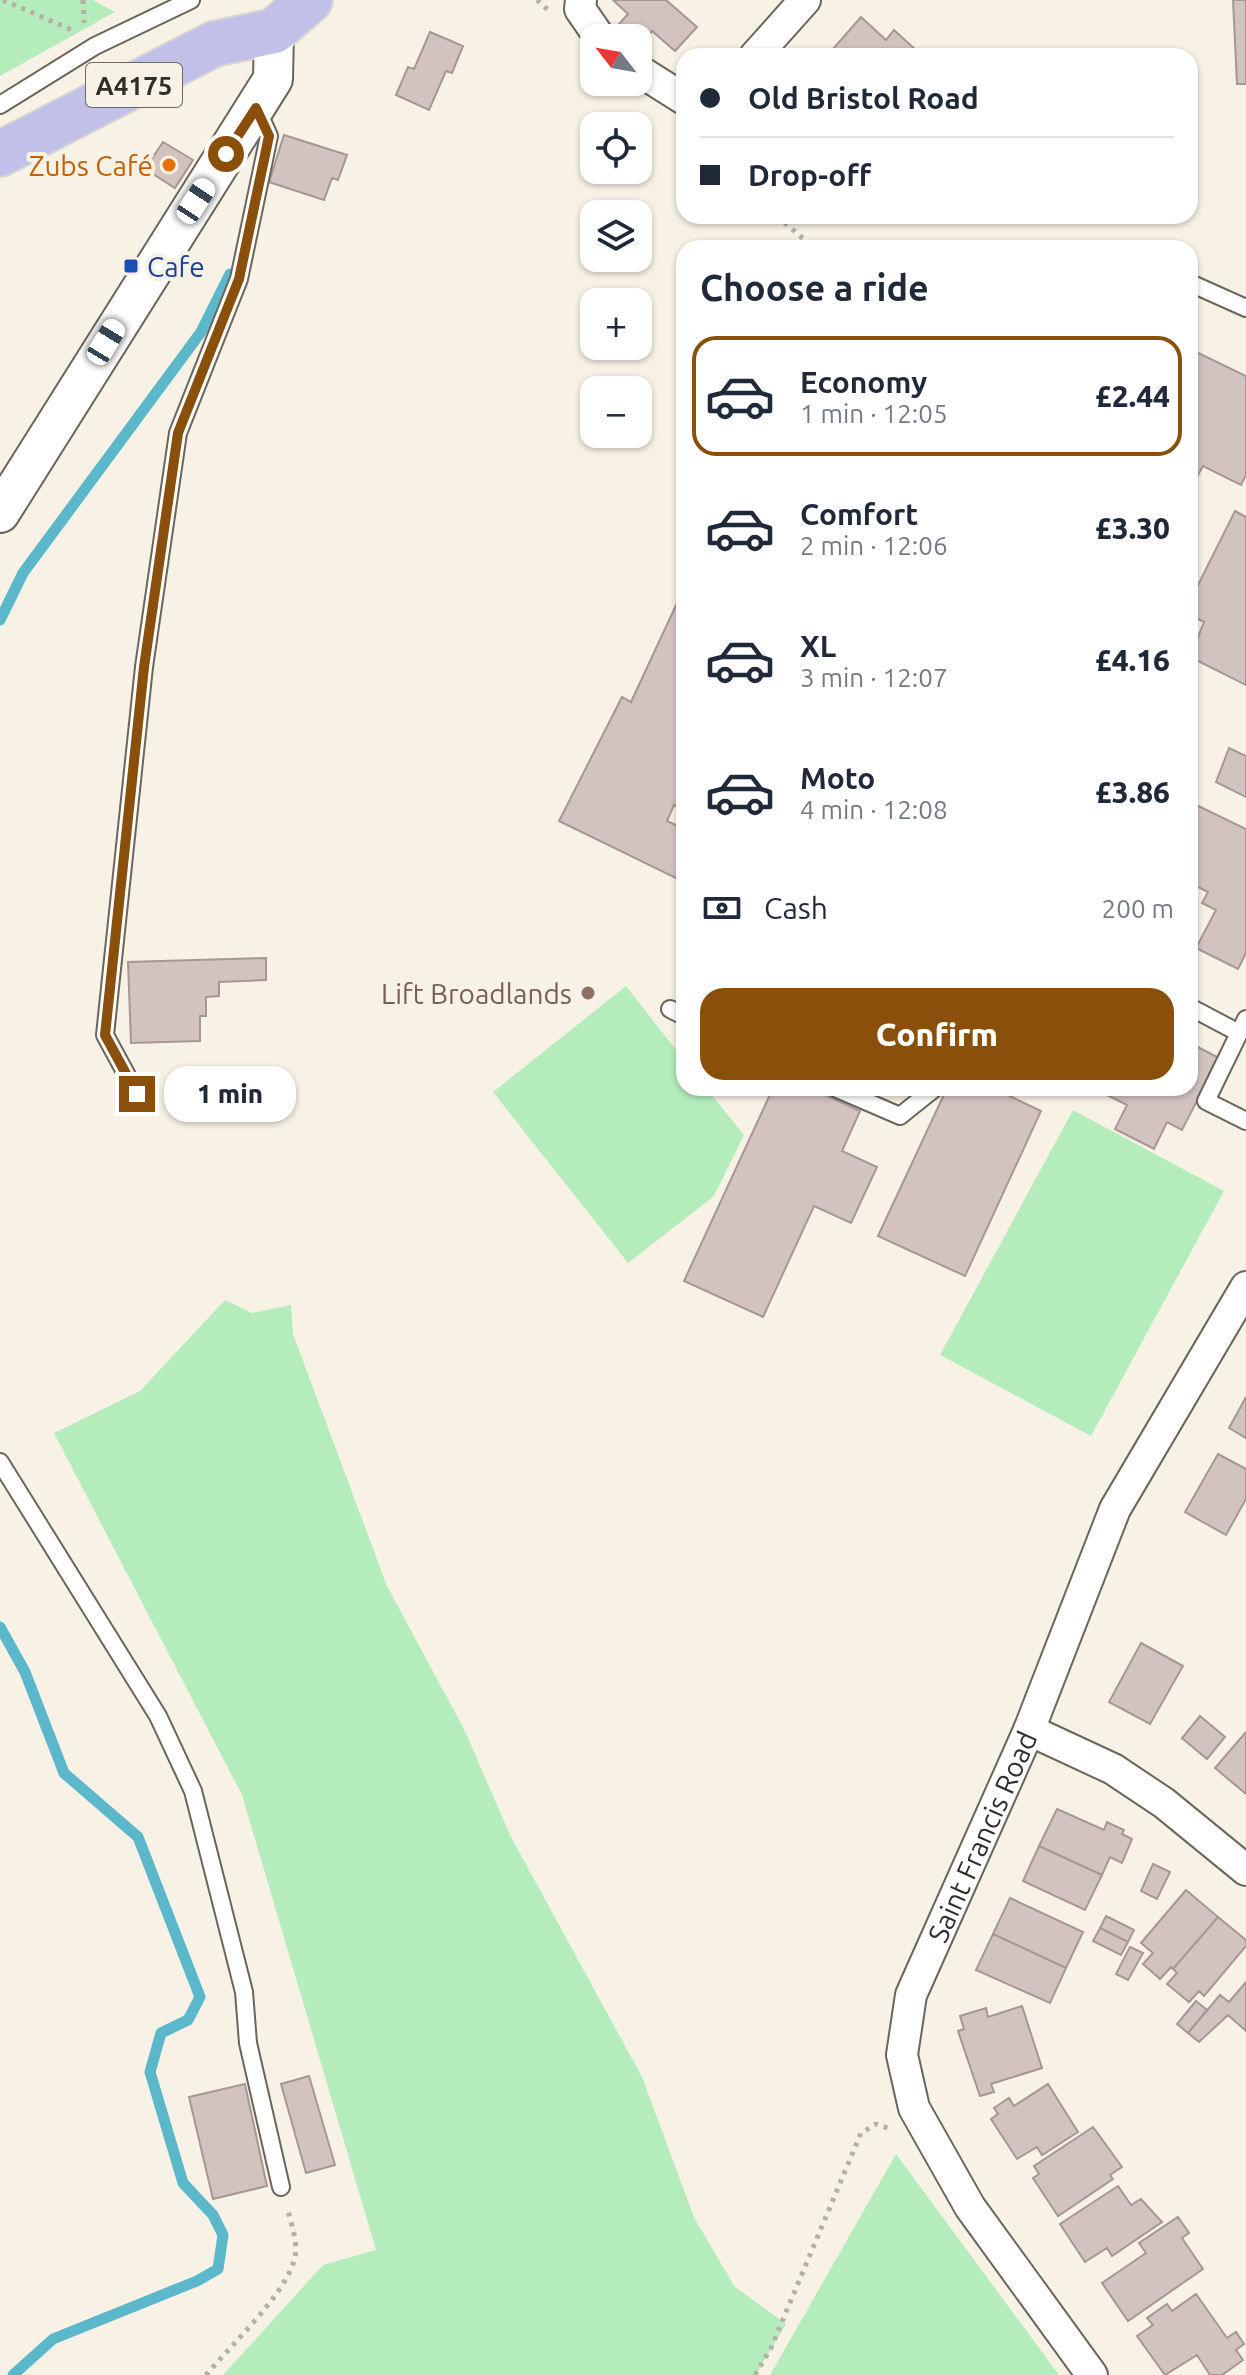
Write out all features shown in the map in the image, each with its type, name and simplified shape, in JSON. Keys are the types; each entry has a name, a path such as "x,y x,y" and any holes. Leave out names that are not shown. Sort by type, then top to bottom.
{"main road":[{"name":"A4175","path":"0,154 214,44 274,31 310,0"}],"street":[{"path":"581,0 580,9 590,24"},
{"path":"762,48 805,0"},
{"path":"0,513 150,270 273,79 274,31"},
{"path":"652,79 676,94"},
{"name":"Saint Francis Road","path":"1092,2375 970,2207 914,2108 902,2055 911,1995 1029,1730 1115,1509 1246,1287"},
{"path":"1029,1730 1113,1769 1164,1803 1246,1870"}],"lane":[{"path":"0,105 95,46 191,0"},
{"path":"137,1094 105,1035 144,667 178,433 239,279 269,136 256,108"},
{"path":"1198,287 1246,308"},
{"path":"1198,1010 1243,1026 1206,1101 1246,1121"},
{"path":"854,1096 900,1116 925,1096"},
{"path":"0,1462 158,1716 193,1791 244,1992 248,2043 281,2187"}],"path":[{"path":"3,0 84,36 83,0"},
{"path":"786,224 805,240"},
{"path":"755,2375 771,2348 861,2133 876,2124 893,2129 914,2108"},
{"path":"206,2375 281,2285 295,2259 294,2236 281,2187"}],"green space":[{"path":"0,0 93,0 115,12 0,76"},
{"path":"626,986 676,1050 676,1096 712,1096 744,1135 714,1196 628,1263 493,1092"},
{"path":"1073,1110 1224,1191 1091,1436 940,1355"},
{"path":"225,1300 252,1313 291,1305 293,1334 387,1586 464,1729 511,1837 642,2077 694,2217 734,2286 786,2324 756,2375 223,2375 323,2265 376,2250 242,1795 54,1433 140,1391"},
{"path":"896,2154 1059,2375 770,2375"}],"building":[{"path":"613,0 666,0 697,27 675,51 652,31 652,24 619,24 628,14"},
{"path":"1233,0 1246,0 1246,84 1237,84"},
{"path":"861,17 886,40 894,30 914,48 834,48"},
{"path":"430,32 463,46 452,73 446,71 429,110 396,95 408,67 414,69"},
{"path":"284,135 347,155 338,180 332,178 324,200 269,182"},
{"name":"Zubs Café","path":"163,142 193,160 175,188 145,169"},
{"path":"1198,353 1246,376 1246,475 1241,485 1203,466 1198,475"},
{"path":"1235,511 1246,517 1246,685 1198,661 1198,637 1204,622 1198,619 1198,585"},
{"path":"676,605 676,806 667,821 676,825 676,878 559,821 622,697 631,702"},
{"path":"1229,748 1246,756 1246,797 1216,782"},
{"path":"1198,806 1246,829 1246,953 1238,969 1198,949 1216,910 1202,903 1208,892 1198,887"},
{"path":"266,958 266,980 219,982 219,996 206,997 206,1016 200,1016 200,1041 131,1043 128,962"},
{"path":"1198,1047 1219,1058 1182,1130 1167,1122 1154,1149 1115,1129 1127,1105 1109,1096 1198,1096"},
{"path":"769,1096 827,1096 860,1111 842,1151 877,1167 851,1223 814,1206 763,1317 684,1281"},
{"path":"943,1096 1010,1096 1041,1111 965,1276 878,1236"},
{"path":"1246,1397 1246,1438 1229,1428"},
{"path":"1218,1454 1246,1469 1246,1499 1226,1535 1185,1512"},
{"path":"1141,1643 1183,1666 1150,1724 1109,1702"},
{"path":"1200,1716 1225,1737 1207,1759 1182,1738"},
{"path":"1246,1732 1246,1794 1215,1768"},
{"path":"1057,1809 1104,1830 1107,1822 1124,1830 1122,1834 1132,1839 1122,1863 1110,1857 1102,1875 1039,1846"},
{"path":"1039,1846 1102,1875 1085,1910 1023,1881"},
{"path":"1153,1864 1170,1872 1157,1899 1141,1891"},
{"path":"1186,1890 1218,1917 1173,1969 1171,1967 1160,1979 1143,1964 1153,1953 1141,1943"},
{"path":"1010,1898 1083,1932 1066,1968 993,1934"},
{"path":"1106,1916 1134,1930 1128,1942 1100,1928"},
{"path":"1218,1917 1246,1940 1246,1946 1204,1996 1199,1991 1189,2002 1167,1984 1177,1973 1173,1969"},
{"path":"1100,1928 1128,1942 1121,1955 1093,1941"},
{"path":"993,1934 1066,1968 1050,2003 976,1970"},
{"path":"1130,1947 1143,1953 1128,1980 1116,1974"},
{"path":"1246,1982 1246,2031 1228,2015 1199,2042 1188,2033 1220,1995 1229,2002"},
{"path":"1196,2001 1207,2010 1188,2033 1177,2024"},
{"path":"1022,2006 1042,2068 991,2084 994,2092 980,2096 958,2031 964,2029 960,2016 986,2008 988,2017"},
{"path":"309,2076 335,2165 306,2173 281,2084"},
{"path":"245,2084 267,2186 213,2199 189,2097"},
{"path":"1048,2084 1078,2132 1042,2155 1037,2147 1017,2159 991,2119 998,2114 994,2108 1009,2098 1014,2106"},
{"path":"1093,2127 1122,2167 1110,2175 1113,2179 1058,2216 1033,2178 1039,2174 1034,2166"},
{"path":"1118,2186 1131,2205 1141,2199 1162,2222 1112,2256 1107,2248 1085,2262 1060,2224"},
{"path":"1178,2217 1189,2233 1182,2238 1203,2269 1128,2321 1102,2283 1146,2253 1139,2243"},
{"path":"1196,2294 1227,2338 1236,2332 1244,2344 1236,2350 1243,2360 1222,2375 1210,2375 1197,2355 1165,2375 1137,2336 1153,2325 1147,2318 1167,2304 1172,2311"}],"waterway":[{"path":"0,620 23,573 201,332 230,274"},
{"path":"0,1627 25,1672 64,1773 138,1837 200,1997 188,2020 161,2033 150,2072 183,2183 213,2215 223,2235 218,2269 197,2281 53,2339 13,2375"}],"place":[{"name":"Zubs Café","path":"169,165"},
{"name":"Cafe","path":"131,266"},
{"name":"Lift Broadlands","path":"588,993"}],"route":[{"path":"137,1094 105,1035 119,929 144,667 178,433 239,279 269,136 256,108 226,154"}]}
